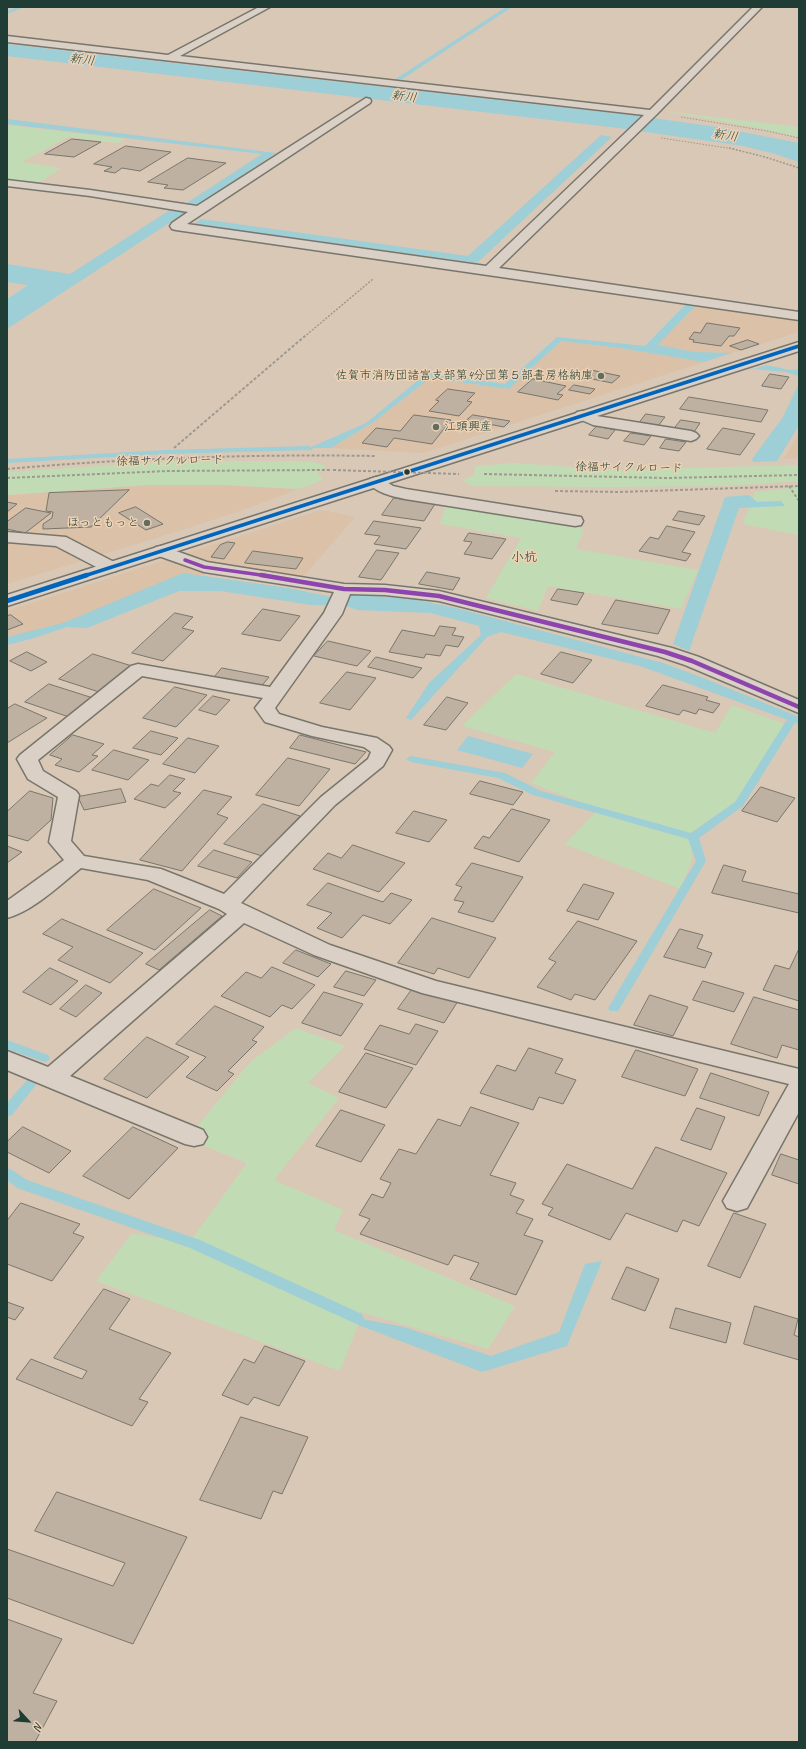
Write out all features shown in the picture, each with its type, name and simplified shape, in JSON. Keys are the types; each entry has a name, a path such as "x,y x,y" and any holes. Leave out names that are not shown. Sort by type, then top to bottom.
{"main road":[{"path":"169,58 266,7"},
{"path":"489,270 652,113 758,7"},
{"path":"7,39 652,113"},
{"path":"366,101 176,226 489,270 799,316"},
{"path":"7,183 90,193 199,210"},
{"path":"7,601 799,346"},
{"path":"582,415 593,420 691,436"},
{"path":"376,482 387,489 405,494 536,514 575,522"},
{"path":"7,537 60,541 110,567"},
{"path":"162,551 204,567 344,589 385,590 439,596 665,652 692,661 799,707"},
{"path":"51,1078 234,909 328,801 376,762 382,750 370,742 319,732 272,718 265,708 333,614 344,589"},
{"path":"275,694 138,670 27,759 35,775 69,795 60,842 77,861 153,874 234,909 322,950 430,987 799,1078"},
{"path":"7,911 27,899 77,861"},
{"path":"7,1060 194,1138"},
{"path":"737,1201 799,1090"}],"path":[{"path":"652,113 767,131 799,138"},
{"path":"630,134 734,149 780,160 799,168"},
{"path":"174,448 398,258"},
{"path":"7,469 73,462 186,456 310,454 381,456"},
{"name":"徐福サイクルロード","path":"7,478 133,470 179,469 333,470 466,474"},
{"name":"徐福サイクルロード","path":"481,474 667,478 799,475"},
{"path":"789,486 799,501"},
{"path":"549,491 619,492 799,486"}],"shaded area":[{"path":"697,304 799,319 799,332 732,353 694,352 658,345"},
{"path":"561,341 620,348 704,362 423,453 331,448 375,421 430,378 509,389"},
{"path":"799,434 799,458 784,459"},
{"path":"146,485 225,485 298,489 254,506 179,531 7,584 7,495"},
{"path":"321,510 355,517 303,577 220,567 84,622 7,639 7,611"}],"green space":[{"path":"663,111 799,127 799,137 754,127"},
{"path":"7,125 126,139 117,143 68,137 22,162 61,168 38,184 7,181"},
{"path":"174,461 310,461 327,466 317,473 323,480 298,489 225,485 146,485 7,495 7,472"},
{"path":"515,463 619,470 799,465 799,481 725,486 604,487 473,486 462,480 473,476 476,466"},
{"path":"799,487 799,535 743,524 755,492"},
{"path":"446,505 584,529 576,549 698,570 681,609 548,586 538,611 486,598 521,538 440,524"},
{"path":"516,674 715,733 732,705 785,724 734,804 690,833 692,860 680,889 565,844 599,809 531,783 555,752 462,726"},
{"path":"296,1028 345,1046 308,1083 339,1098 274,1180 343,1210 334,1230 515,1306 488,1349 360,1312 358,1325 340,1371 96,1281 132,1233 189,1243 247,1163 187,1139 250,1062"}],"water":[{"path":"506,7 512,7 401,80 394,80"},
{"name":"新川","path":"7,44 639,116 717,127 799,143 799,162 743,146 618,128 7,56"},
{"path":"7,119 276,153 199,205 185,204 262,154 7,124"},
{"path":"601,135 612,137 477,263 194,224 201,219 468,256"},
{"path":"170,210 186,212 7,329 7,299 28,285 7,282 7,264 70,274"},
{"path":"686,304 697,304 658,345 694,352 732,353 704,362 620,348 561,341 509,389 430,378 375,421 331,448 309,448 366,423 427,373 505,384 557,337 645,346"},
{"path":"767,365 789,370 799,369 799,376 785,372 753,369"},
{"path":"799,383 799,425 777,461 753,462 752,459 783,417"},
{"path":"749,495 757,502 781,501 785,506 739,508 689,651 673,644 725,497"},
{"path":"183,573 288,588 332,597 370,595 412,599 456,608 663,663 799,717 799,724 640,666 501,632 487,637 411,720 406,718 429,683 481,635 479,626 431,613 357,610 344,605 311,605 221,591 179,591 87,628 67,627 7,645 7,637 63,623"},
{"path":"468,736 533,754 522,768 457,750"},
{"path":"602,1261 567,1346 482,1372 358,1325 357,1318 404,1327 491,1356 559,1332 585,1264"}],"building":[{"path":"72,139 101,142 74,157 45,154"},
{"path":"126,146 171,152 140,171 122,168 115,173 104,171 112,167 94,164"},
{"path":"188,158 226,163 183,190 164,188 168,185 148,182"},
{"path":"707,323 740,328 734,336 729,336 721,346 693,342 694,340 689,339 694,332 700,333"},
{"path":"748,340 759,344 741,350 730,346"},
{"name":"佐賀市消防団諸富支部第4分団第５部書房格納庫","path":"591,370 620,376 612,383 583,377"},
{"path":"770,374 789,377 781,389 762,386"},
{"path":"533,379 566,386 557,394 563,395 558,400 518,392"},
{"path":"574,385 595,389 590,394 569,390"},
{"path":"448,389 475,393 467,401 472,402 459,416 429,411 439,401 436,400"},
{"path":"689,397 768,410 761,422 680,409"},
{"path":"646,414 665,417 658,426 640,422"},
{"path":"414,415 451,420 432,444 394,438 387,447 362,443 376,428 400,431"},
{"path":"473,415 510,421 504,427 467,420"},
{"path":"681,420 700,423 694,432 674,429"},
{"path":"597,426 615,430 608,439 589,435"},
{"path":"723,428 755,434 740,455 707,449"},
{"path":"631,433 651,436 644,445 624,441"},
{"path":"666,439 686,442 679,451 660,448"},
{"path":"129,490 91,527 43,529 43,524 52,518 53,512 46,511 49,493"},
{"path":"394,498 435,504 424,521 382,515"},
{"path":"7,502 17,504 7,512"},
{"path":"136,507 163,524 146,530 119,513"},
{"path":"26,508 51,513 25,533 7,529 7,522"},
{"path":"679,511 705,516 699,525 673,520"},
{"path":"374,521 421,528 406,549 374,544 380,536 365,534"},
{"path":"667,526 695,532 682,552 691,554 686,561 639,551 650,537 658,539"},
{"path":"469,533 506,539 492,559 464,554 472,542 464,541"},
{"path":"228,542 235,543 224,559 211,557 220,545"},
{"path":"377,550 399,553 381,580 359,577"},
{"path":"253,551 303,558 296,569 245,563"},
{"path":"427,572 460,578 453,590 419,584"},
{"path":"558,589 584,593 577,605 551,600"},
{"path":"616,600 670,610 658,634 602,624"},
{"path":"263,609 300,616 280,641 242,634"},
{"path":"175,613 193,617 182,628 194,631 163,661 132,653"},
{"path":"11,615 23,624 7,630 7,616"},
{"path":"440,626 456,628 452,635 464,637 458,647 446,645 440,656 426,654 424,658 389,652 402,630 434,636"},
{"path":"328,641 371,651 357,666 314,656"},
{"path":"27,652 47,662 31,671 10,661"},
{"path":"561,652 592,660 573,683 541,674"},
{"path":"93,654 132,666 99,692 59,679"},
{"path":"376,657 422,668 413,678 368,667"},
{"path":"222,668 269,677 259,689 212,680"},
{"path":"347,672 376,678 350,710 320,703"},
{"path":"49,684 93,698 69,717 25,702"},
{"path":"663,685 708,697 706,700 720,704 713,713 699,709 696,714 683,710 679,715 646,706"},
{"path":"175,687 207,695 176,727 143,718"},
{"path":"213,696 230,700 216,715 199,710"},
{"path":"447,697 468,703 446,730 424,725"},
{"path":"15,704 47,718 7,743 7,709"},
{"path":"151,731 178,738 161,755 133,748"},
{"path":"73,735 104,744 92,755 98,756 79,772 55,765 62,759 50,755"},
{"path":"300,735 366,752 355,764 290,748"},
{"path":"188,738 219,746 195,773 163,764"},
{"path":"114,750 149,760 128,780 92,770"},
{"path":"288,758 330,769 299,806 256,795"},
{"path":"170,775 185,779 173,791 181,793 165,808 134,799 151,784 158,786"},
{"path":"480,781 523,792 513,805 470,794"},
{"path":"761,787 795,798 777,822 742,811"},
{"path":"121,789 126,802 84,810 78,797"},
{"path":"204,790 232,797 217,814 228,818 182,871 140,860"},
{"path":"30,791 53,798 51,820 28,841 7,835 7,812"},
{"path":"263,804 300,816 262,856 224,844"},
{"path":"512,809 550,820 519,862 474,848 483,836 489,838"},
{"path":"414,811 447,820 429,842 396,833"},
{"path":"353,845 405,863 379,892 313,869 328,853 341,858"},
{"path":"7,846 22,852 7,863"},
{"path":"214,850 252,862 237,878 198,866"},
{"path":"472,863 523,877 493,922 458,912 464,902 454,900 462,887 456,885"},
{"path":"724,865 746,871 742,881 799,894 799,913 712,893"},
{"path":"328,883 383,902 391,893 412,900 390,924 363,915 342,938 317,928 332,913 307,905"},
{"path":"584,884 614,893 598,920 567,911"},
{"path":"154,889 201,908 155,950 107,930"},
{"path":"210,910 222,916 159,970 146,964"},
{"path":"432,918 496,938 469,978 438,968 434,974 398,963"},
{"path":"62,919 143,953 110,983 58,960 73,947 43,934"},
{"path":"578,921 637,941 595,1000 575,994 571,1000 537,987 556,962 549,959"},
{"path":"680,929 703,935 697,948 712,953 705,968 664,957"},
{"path":"799,949 799,1001 763,990 775,965 789,969"},
{"path":"296,950 331,964 318,977 283,963"},
{"path":"272,967 315,985 292,1009 282,1005 270,1017 221,996 246,972 261,978"},
{"path":"50,968 78,981 51,1005 23,992"},
{"path":"346,971 376,980 364,996 334,987"},
{"path":"703,981 744,993 734,1012 693,1000"},
{"path":"86,985 102,993 76,1017 60,1009"},
{"path":"413,988 458,1001 444,1023 398,1009"},
{"path":"324,992 363,1004 341,1036 302,1023"},
{"path":"650,995 688,1007 673,1036 634,1025"},
{"path":"754,997 799,1010 799,1050 782,1045 777,1058 731,1044"},
{"path":"215,1006 264,1027 252,1040 257,1042 228,1071 234,1074 217,1091 186,1077 206,1057 176,1044"},
{"path":"416,1024 438,1031 416,1065 364,1049 380,1025 409,1034"},
{"path":"147,1037 189,1057 147,1098 104,1079"},
{"path":"529,1048 563,1059 555,1073 576,1080 563,1104 539,1097 533,1110 480,1093 497,1065 515,1071"},
{"path":"636,1050 698,1069 685,1096 622,1077"},
{"path":"366,1053 413,1068 386,1108 339,1092"},
{"path":"711,1073 769,1092 759,1116 700,1098"},
{"path":"471,1107 519,1123 490,1175 516,1183 510,1195 524,1200 516,1213 533,1219 524,1235 543,1241 516,1295 470,1279 479,1263 454,1255 448,1265 360,1234 370,1219 359,1215 372,1194 383,1198 391,1183 380,1179 399,1149 416,1154 438,1119 460,1126"},
{"path":"697,1108 725,1117 711,1150 681,1140"},
{"path":"341,1110 385,1125 361,1162 316,1146"},
{"path":"23,1127 71,1151 49,1173 7,1152 7,1142"},
{"path":"133,1127 178,1148 129,1199 83,1176"},
{"path":"656,1147 727,1173 699,1226 683,1220 677,1232 626,1213 610,1240 548,1215 553,1208 542,1204 567,1164 632,1189"},
{"path":"781,1154 799,1160 799,1184 772,1175"},
{"path":"21,1203 80,1224 73,1233 84,1237 52,1281 7,1264 7,1221"},
{"path":"734,1213 766,1224 740,1278 708,1266"},
{"path":"627,1267 659,1279 645,1311 612,1299"},
{"path":"104,1289 130,1299 109,1329 171,1353 139,1399 148,1402 132,1426 16,1379 31,1359 82,1379 87,1371 54,1358"},
{"path":"7,1302 24,1308 15,1320 7,1317"},
{"path":"755,1306 798,1319 794,1335 799,1337 799,1360 744,1344"},
{"path":"676,1308 731,1323 726,1343 670,1328"},
{"path":"265,1346 305,1361 279,1406 254,1397 248,1405 222,1395 244,1359 254,1363"},
{"path":"241,1417 308,1437 282,1494 273,1491 261,1519 200,1500"},
{"path":"57,1492 187,1537 133,1644 7,1598 7,1549 113,1586 125,1563 35,1531"},
{"path":"7,1619 62,1639 33,1693 57,1701 35,1742 7,1742"}],"waterway":[{"path":"7,13 22,7"},
{"path":"7,461 165,452 309,448"},
{"path":"693,837 739,804 791,721"},
{"path":"411,759 501,775 537,793 693,837"},
{"path":"614,1008 701,861 693,837"},
{"path":"7,1044 44,1058"},
{"path":"7,1112 31,1083"},
{"path":"7,1173 22,1184 195,1244 357,1318"}],"transit line":[{"path":"7,601 799,346"},
{"path":"185,560 204,567 344,589 385,590 439,596 665,652 692,661 799,707"}],"place":[{"name":"佐賀市消防団諸富支部第4分団第５部書房格納庫","path":"601,376"},
{"name":"江頭興産","path":"436,427"},
{"name":"ほっともっと","path":"147,523"}],"district":[{"name":"小杭","path":"524,558"}]}
